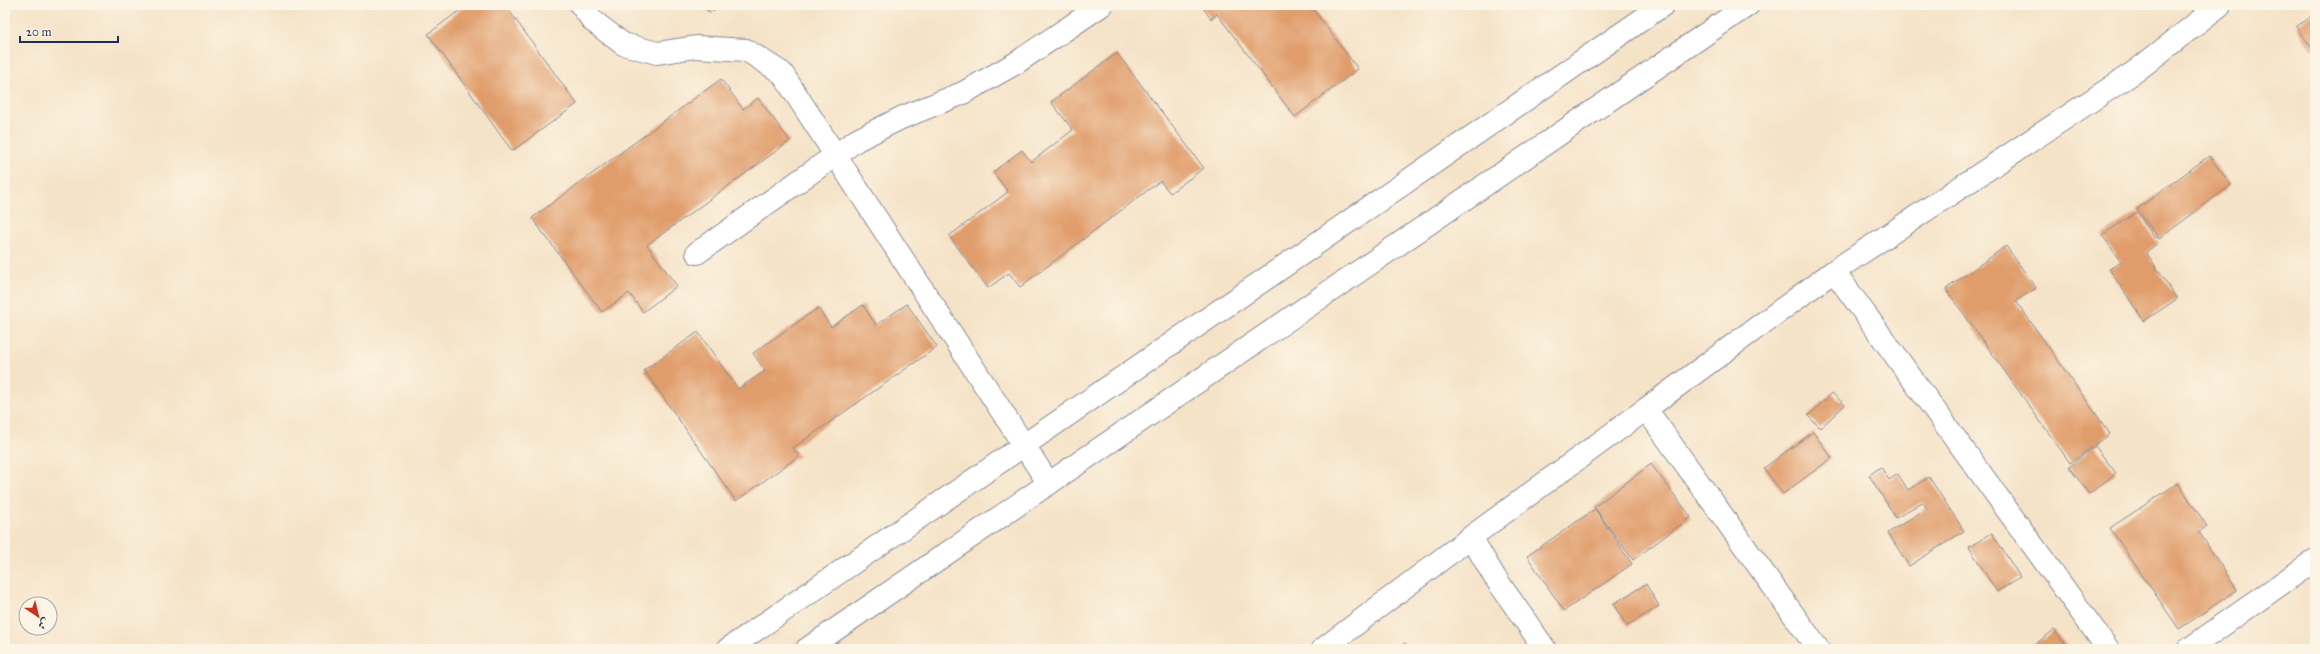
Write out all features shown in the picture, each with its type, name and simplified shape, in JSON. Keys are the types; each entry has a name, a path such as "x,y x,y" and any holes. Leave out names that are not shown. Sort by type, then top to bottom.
{"street":[{"path":"581,5 593,21 623,44 657,53 696,47 746,50 782,73 1049,484"},
{"path":"697,253 835,155 901,118 963,93 1010,67 1102,5"},
{"path":"728,649 1663,5"},
{"path":"807,649 1748,5"},
{"path":"1323,649 1471,537 1834,271 2136,70 2220,5"},
{"path":"1834,271 2108,649"},
{"path":"1646,409 1818,649"},
{"path":"1471,537 1494,576 1545,649"},
{"path":"2189,649 2315,560"}],"building":[{"path":"467,5 505,5 577,104 512,151 428,34"},
{"path":"703,5 721,5 710,13"},
{"path":"1201,5 1310,5 1358,69 1295,117 1217,14 1211,19"},
{"path":"2315,13 2315,52 2296,27"},
{"path":"1117,53 1204,168 1170,193 1160,181 1020,287 1009,273 988,288 949,236 1008,192 993,172 1022,150 1031,162 1073,130 1051,102"},
{"path":"721,79 743,109 758,98 790,141 647,245 677,286 643,312 629,293 602,312 532,218"},
{"path":"2209,156 2231,185 2159,239 2137,209"},
{"path":"2137,212 2158,243 2146,252 2177,299 2144,321 2109,269 2121,262 2102,235"},
{"path":"2006,246 2036,288 2016,301 2110,434 2070,463 1946,289"},
{"path":"907,304 937,347 793,448 799,456 736,501 644,370 698,332 738,389 765,371 753,353 818,308 831,327 863,305 876,325"},
{"path":"1832,393 1845,405 1820,428 1808,416"},
{"path":"1813,432 1832,458 1783,494 1764,468"},
{"path":"2095,446 2116,473 2089,494 2069,467"},
{"path":"1651,464 1691,517 1633,560 1594,507"},
{"path":"1881,467 1889,480 1898,474 1908,490 1929,477 1964,531 1909,566 1888,533 1927,508 1922,502 1896,518 1869,475"},
{"path":"2178,483 2207,526 2199,532 2237,590 2179,629 2110,528"},
{"path":"1595,509 1632,564 1564,611 1527,556"},
{"path":"1992,533 2020,577 1997,592 1969,547"},
{"path":"1646,584 1659,606 1627,626 1613,604"},
{"path":"2054,630 2069,649 2029,649"},
{"path":"1405,643 1409,649 1396,649"}]}
